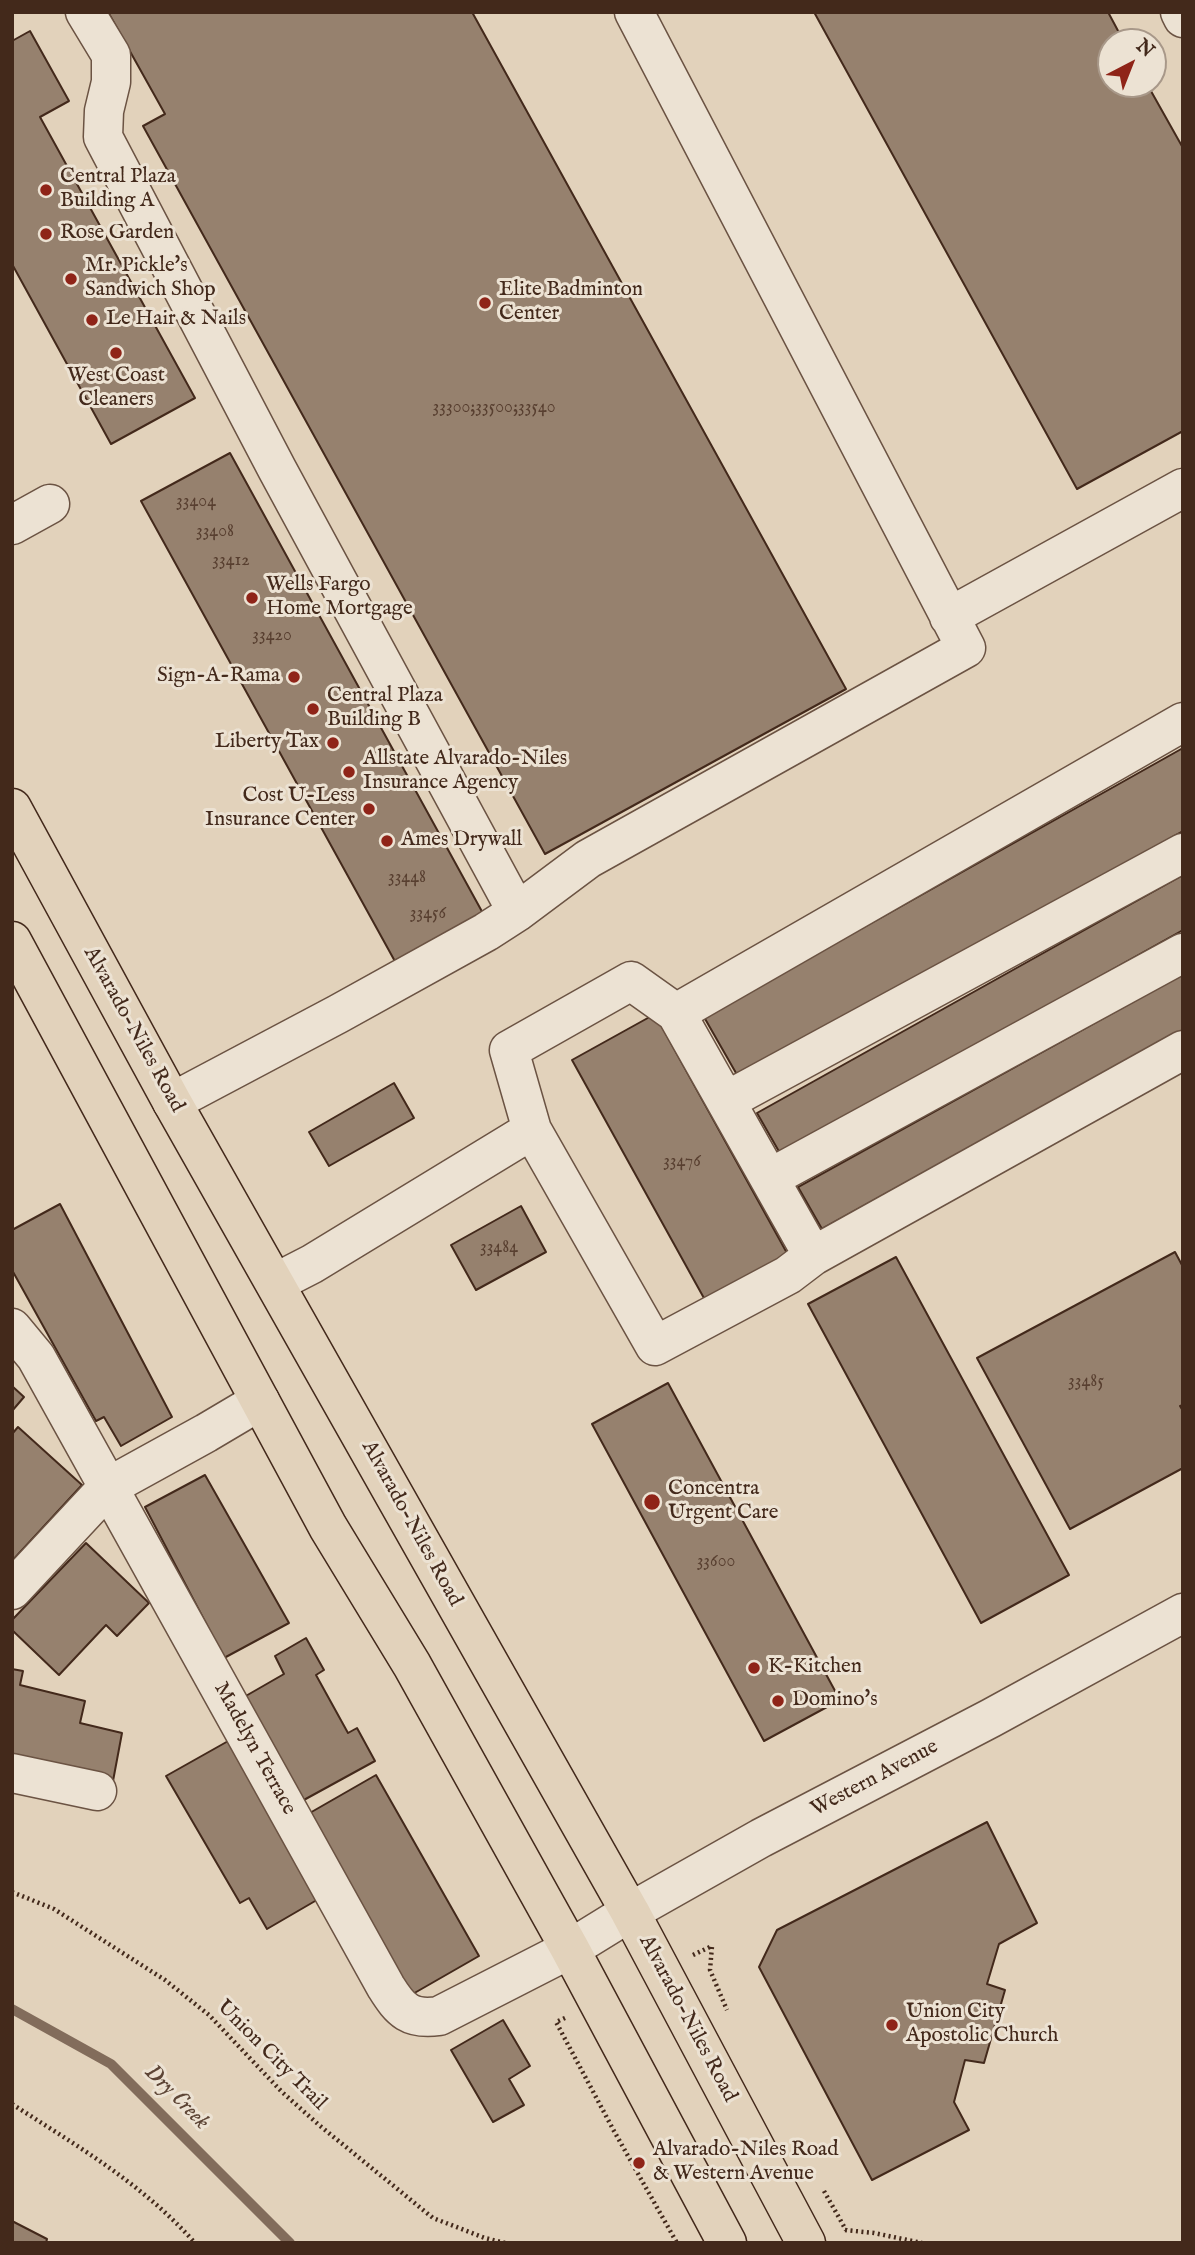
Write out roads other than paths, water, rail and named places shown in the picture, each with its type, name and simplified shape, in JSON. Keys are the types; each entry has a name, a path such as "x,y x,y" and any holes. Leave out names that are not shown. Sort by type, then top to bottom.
{"main road":[{"name":"Alvarado-Niles Road","path":"12,808 172,1102 630,1912 800,2234"},
{"path":"15,953 328,1527 412,1665 570,1949 727,2243"}],"street":[{"path":"85,12 111,55 111,82 104,111 103,137 277,468 517,912"},
{"path":"172,1102 486,933 589,859 966,648 634,12"},
{"path":"1180,12 1183,18"},
{"path":"949,617 1183,488"},
{"path":"12,525 50,504"},
{"path":"676,1013 1183,722"},
{"path":"726,1101 1183,853"},
{"path":"769,1178 1183,953"},
{"path":"813,1256 676,1013 631,981 509,1050 532,1130 655,1346 788,1275 813,1256 1183,1049"},
{"path":"275,1283 312,1264 532,1130"},
{"name":"Madelyn Terrace","path":"12,1328 36,1357 398,2006 411,2015 422,2018 439,2016 570,1949"},
{"path":"12,1590 108,1487 260,1401"},
{"name":"Western Avenue","path":"570,1949 761,1838 991,1718 1183,1612"},
{"path":"12,1773 97,1791"}],"waterway":[{"name":"Dry Creek","path":"12,2009 111,2064 290,2243"}],"place":[{"name":"Central Plaza Building A","path":"46,190"},
{"name":"Rose Garden","path":"46,234"},
{"name":"Mr. Pickle's Sandwich Shop","path":"71,279"},
{"name":"Elite Badminton Center","path":"485,303"},
{"name":"Le Hair & Nails","path":"92,320"},
{"name":"West Coast Cleaners","path":"116,353"},
{"name":"Wells Fargo Home Mortgage","path":"252,598"},
{"name":"Sign-A-Rama","path":"294,677"},
{"name":"Central Plaza Building B","path":"313,709"},
{"name":"Liberty Tax","path":"333,743"},
{"name":"Allstate Alvarado-Niles Insurance Agency","path":"349,772"},
{"name":"Cost U-Less Insurance Center","path":"369,809"},
{"name":"Ames Drywall","path":"387,841"},
{"name":"Concentra Urgent Care","path":"652,1502"},
{"name":"K-Kitchen","path":"754,1668"},
{"name":"Domino's","path":"778,1701"},
{"name":"Union City Apostolic Church","path":"892,2025"},
{"name":"Alvarado-Niles Road & Western Avenue","path":"639,2163"}]}
